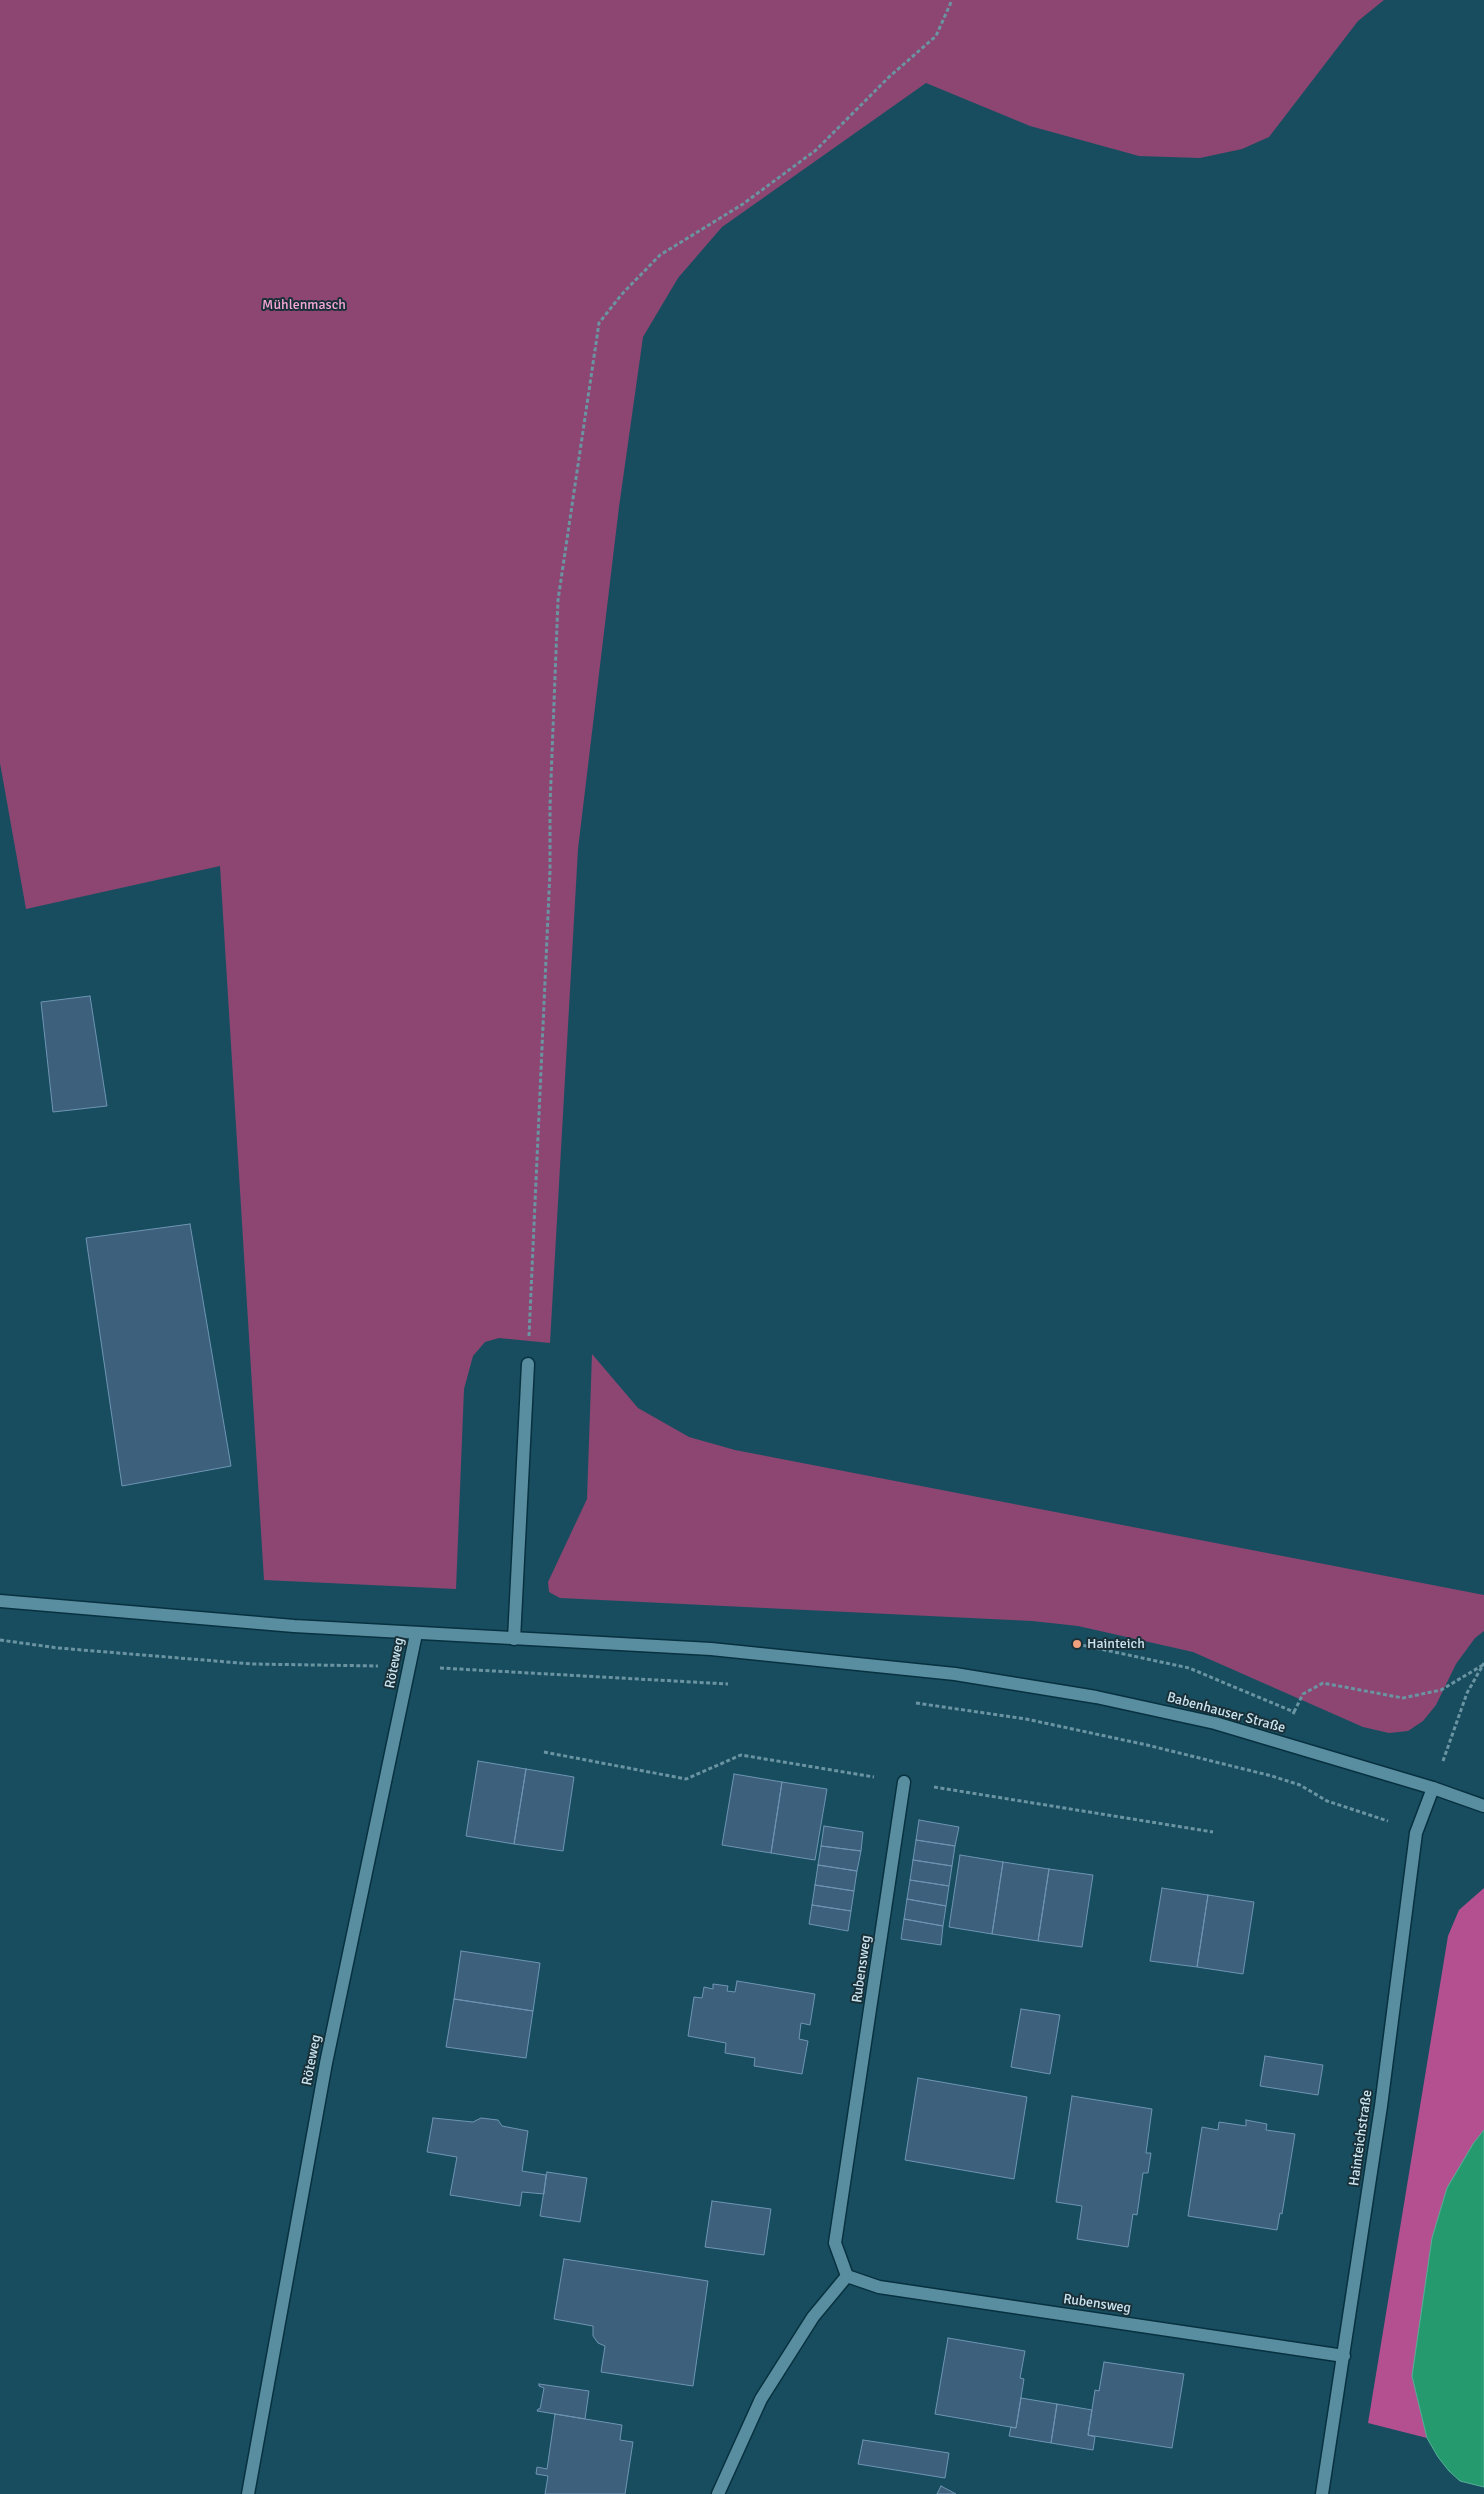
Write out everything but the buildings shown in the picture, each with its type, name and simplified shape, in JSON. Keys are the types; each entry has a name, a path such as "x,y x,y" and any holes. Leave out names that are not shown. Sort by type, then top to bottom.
{"street":[{"path":"514,1639 528,1364"},
{"name":"Babenhauser Straße","path":"0,1601 294,1626 711,1649 955,1674 1096,1697 1215,1723 1433,1788 1484,1806"},
{"name":"Röteweg","path":"248,2494 326,2063 416,1634"},
{"name":"Rubensweg","path":"904,1782 835,2243 847,2276 879,2287 1344,2356"},
{"name":"Hainteichstraße","path":"1322,2494 1382,2096 1416,1832 1433,1788"},
{"path":"718,2494 761,2399 812,2317 847,2276"}],"path":[{"path":"528,1364 550,881 558,600 599,323 622,294 660,255 743,204 816,150 889,77 936,36 952,0"},
{"path":"0,1640 58,1648 252,1664 410,1667 738,1684"},
{"path":"1294,1712 1303,1694 1323,1683 1403,1698 1441,1690 1483,1664"},
{"path":"1433,1788 1467,1693 1483,1664"},
{"path":"915,1703 1026,1719 1147,1745 1272,1776 1300,1785 1327,1801 1416,1832"}],"green space":[{"name":"Mühlenmasch","path":"0,0 1384,0 1358,21 1269,137 1242,149 1200,158 1139,156 1030,126 926,83 722,227 678,278 643,337 619,507 578,849 550,1343 499,1338 485,1342 473,1356 464,1389 456,1589 264,1580 220,866 26,909 0,763"},
{"path":"592,1354 638,1408 689,1437 735,1450 1484,1595 1484,1631 1475,1638 1456,1664 1436,1705 1423,1721 1408,1731 1389,1733 1363,1727 1193,1652 1078,1626 1032,1621 560,1598 549,1592 548,1582 587,1499"}],"shaded area":[{"path":"1484,1888 1484,2130 1473,2144 1412,2376 1427,2438 1368,2423 1448,1936 1459,1910"},
{"path":"1484,2130 1484,2487 1460,2481 1438,2457 1427,2438 1412,2376 1432,2238 1447,2188 1473,2144"}],"place":[{"name":"Hainteich","path":"1077,1644"}]}
